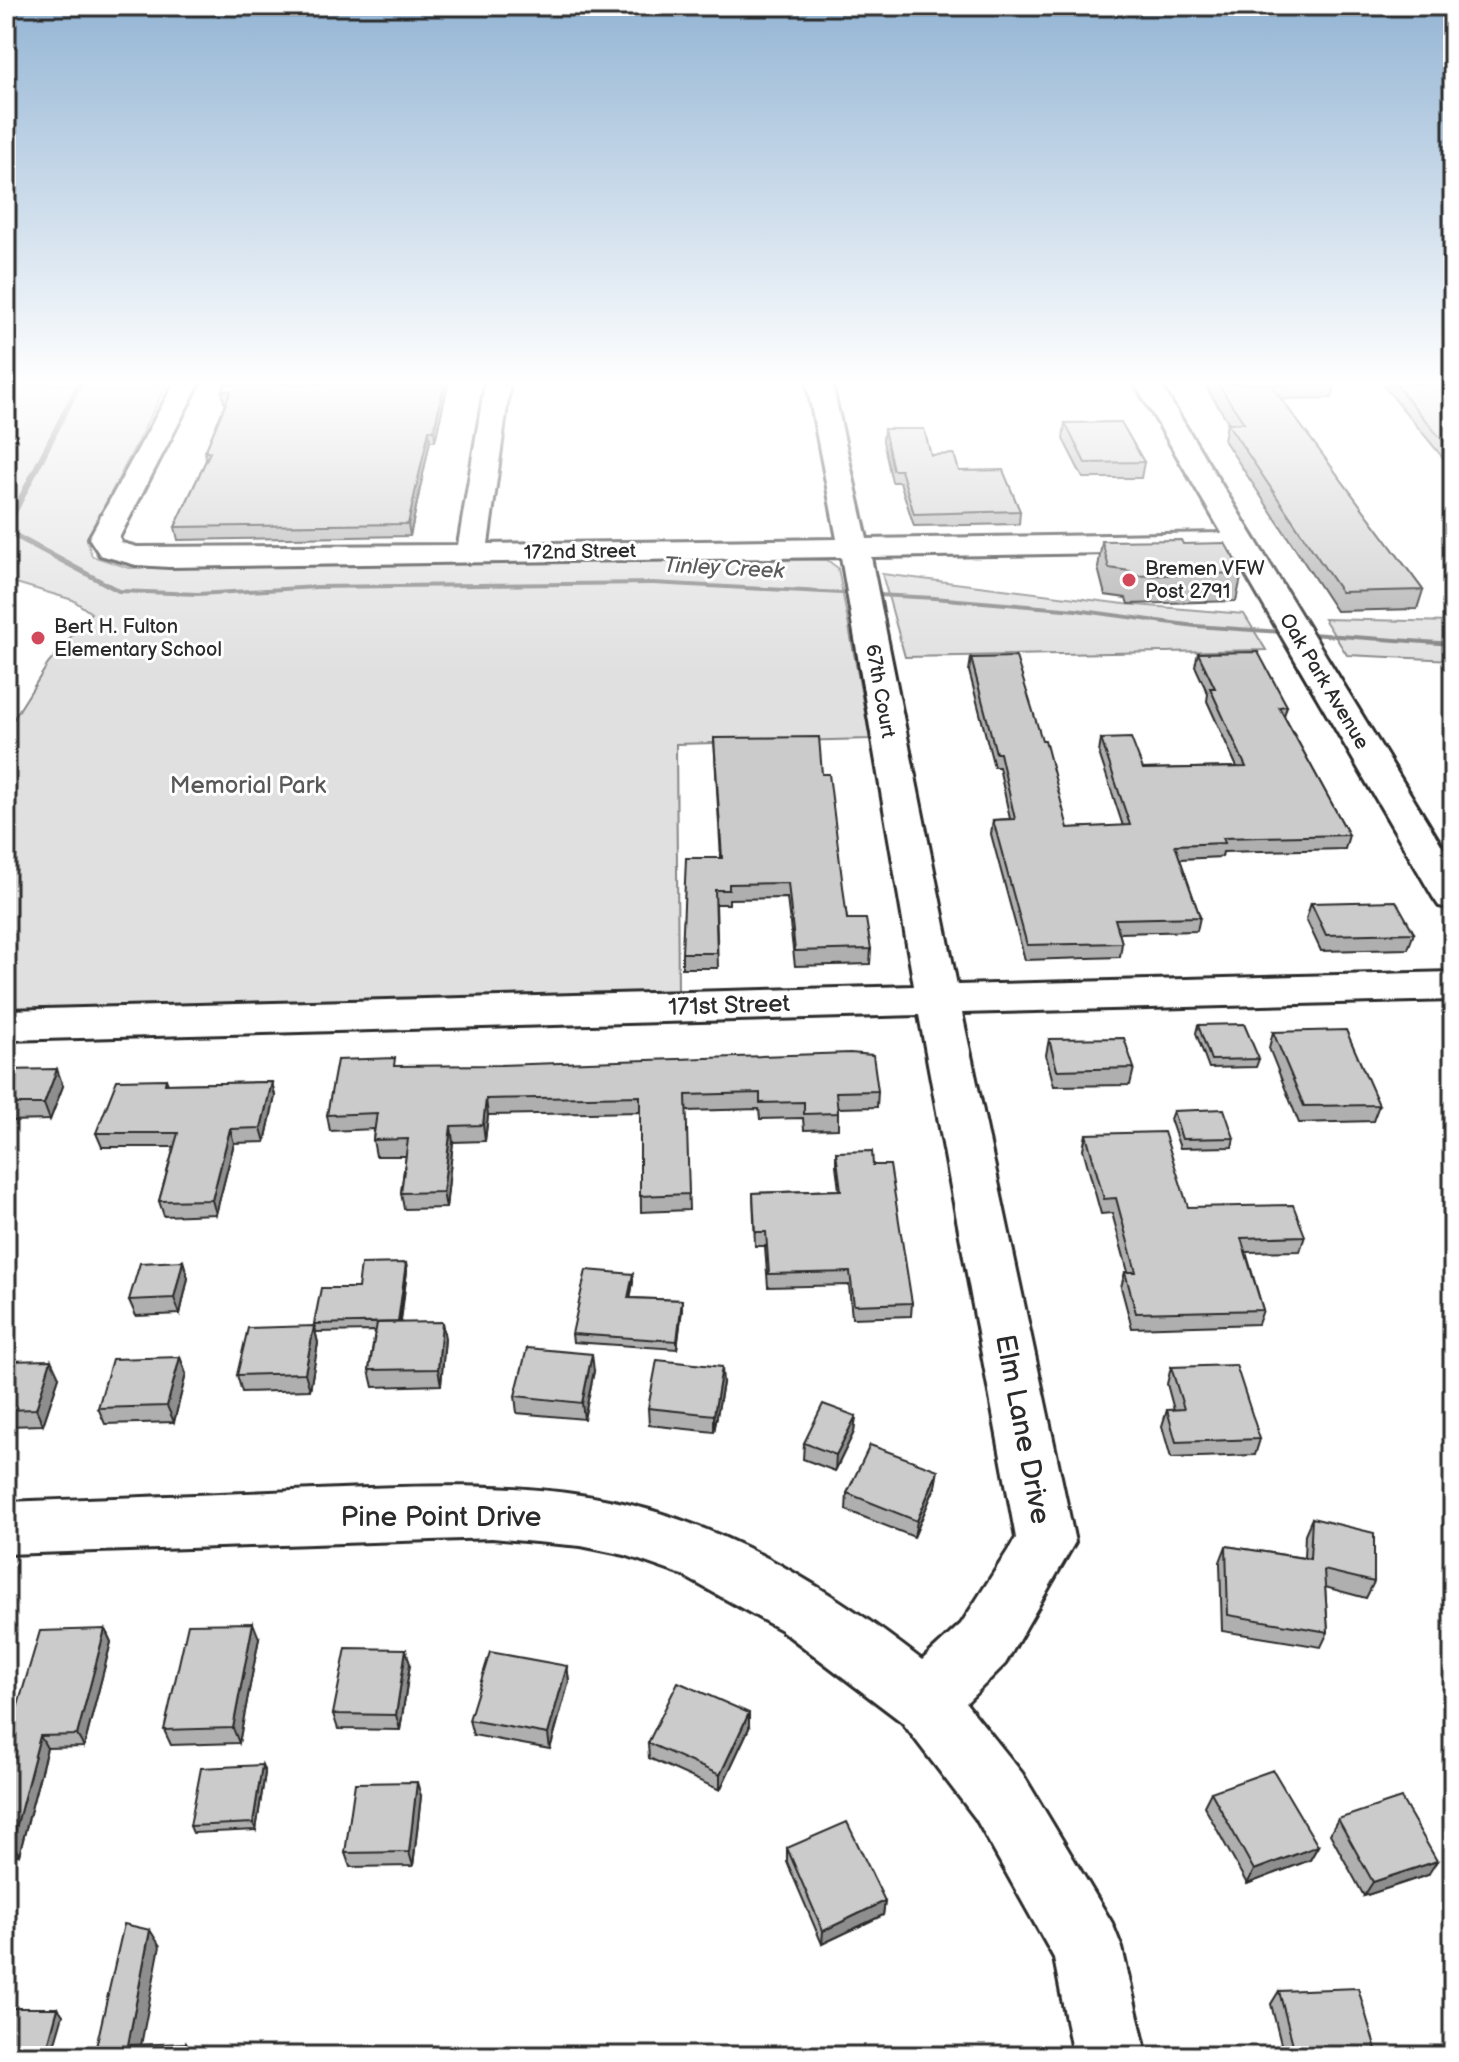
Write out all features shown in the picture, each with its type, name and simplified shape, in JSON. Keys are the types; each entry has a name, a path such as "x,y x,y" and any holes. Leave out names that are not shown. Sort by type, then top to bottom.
{"street":[{"name":"172nd Street","path":"135,480 104,538 111,549 136,556 169,558 1242,542"},
{"path":"472,552 483,480"},
{"name":"67th Court","path":"839,480 864,595 938,1000"},
{"name":"Oak Park Avenue","path":"1205,480 1453,897"},
{"name":"171st Street","path":"6,1025 1453,986"},
{"name":"Elm Lane Drive","path":"924,1700 983,1644 1046,1542 938,1000"},
{"name":"Pine Point Drive","path":"6,1528 430,1512 550,1516 665,1541 749,1577 846,1638 924,1700"},
{"path":"924,1700 999,1796 1087,1948 1110,2056"}],"green space":[{"name":"Memorial Park","path":"6,480 118,480 87,540 92,556 129,568 699,558 827,560 838,568 870,739 676,744 678,993 6,1011 6,731 48,664 91,613 73,600 6,580"},
{"path":"882,574 1124,604 1244,614 1266,650 905,657"},
{"path":"1324,619 1453,622 1453,660 1347,655"}],"building":[{"path":"197,480 418,480 408,524 175,527"},
{"path":"904,480 1007,480 1020,511 914,514"},
{"path":"1266,480 1341,480 1423,590 1341,592"},
{"path":"1181,540 1183,544 1225,543 1242,573 1133,576 1130,571 1109,568 1102,541"},
{"path":"1258,652 1287,706 1279,707 1349,835 1223,838 1225,843 1175,845 1200,917 1115,919 1122,943 1027,945 993,820 1015,819 1000,753 996,753 971,658 1016,657 1042,740 1045,740 1068,828 1130,825 1101,739 1131,738 1143,769 1246,767 1210,688 1215,688 1198,653"},
{"path":"819,737 822,774 829,774 847,919 866,919 871,949 795,951 788,883 729,884 729,890 715,890 717,953 682,953 686,858 722,858 714,738"},
{"path":"1396,901 1414,933 1326,935 1311,903"},
{"path":"1244,1024 1259,1059 1211,1060 1198,1025"},
{"path":"1346,1030 1379,1105 1304,1106 1273,1032"},
{"path":"1124,1038 1134,1068 1057,1070 1049,1039"},
{"path":"850,1053 873,1055 878,1091 836,1092 838,1113 804,1114 804,1102 760,1103 760,1093 686,1095 689,1194 640,1196 640,1096 486,1099 483,1125 451,1126 443,1192 401,1193 408,1139 373,1140 377,1113 327,1115 337,1060 395,1058 394,1066 500,1065"},
{"path":"57,1069 44,1104 6,1104 6,1070"},
{"path":"166,1079 165,1084 272,1082 261,1128 230,1129 212,1200 159,1201 178,1133 96,1133 117,1080"},
{"path":"1224,1109 1234,1138 1182,1139 1173,1111"},
{"path":"1164,1132 1188,1207 1293,1205 1305,1236 1241,1238 1263,1310 1136,1313 1125,1272 1136,1272 1116,1198 1104,1199 1086,1134"},
{"path":"872,1151 873,1165 890,1165 912,1303 854,1305 850,1272 769,1274 766,1232 755,1232 753,1193 841,1190 836,1152"},
{"path":"183,1261 174,1298 129,1300 140,1263"},
{"path":"406,1263 398,1322 314,1324 321,1288 358,1288 361,1264"},
{"path":"586,1270 633,1274 628,1298 682,1300 677,1341 572,1334"},
{"path":"442,1322 438,1369 369,1370 377,1323"},
{"path":"314,1326 305,1373 237,1375 248,1328"},
{"path":"527,1348 592,1354 582,1403 515,1396"},
{"path":"180,1357 167,1406 98,1408 112,1359"},
{"path":"51,1360 36,1409 6,1410 6,1361"},
{"path":"657,1360 722,1367 714,1415 648,1408"},
{"path":"1236,1365 1260,1439 1176,1442 1167,1410 1184,1409 1171,1367"},
{"path":"823,1404 856,1416 836,1455 804,1443"},
{"path":"870,1445 938,1470 917,1521 847,1493"},
{"path":"1312,1518 1374,1533 1374,1582 1324,1570 1328,1632 1228,1615 1226,1546 1310,1559"},
{"path":"253,1623 233,1728 164,1730 188,1624"},
{"path":"105,1629 77,1735 40,1736 12,1843 6,1843 6,1746 40,1631"},
{"path":"346,1648 406,1649 396,1715 333,1714"},
{"path":"490,1652 567,1666 548,1734 469,1720"},
{"path":"678,1682 749,1713 720,1775 648,1743"},
{"path":"262,1765 253,1823 190,1826 201,1768"},
{"path":"1273,1770 1318,1846 1254,1870 1211,1792"},
{"path":"417,1782 409,1852 345,1853 355,1783"},
{"path":"1401,1798 1437,1861 1373,1882 1338,1819"},
{"path":"847,1822 885,1901 823,1931 787,1848"},
{"path":"124,1924 150,1930 128,2045 186,2043 184,2056 94,2056"},
{"path":"1358,1988 1378,2056 1296,2056 1279,1991"},
{"path":"9,2008 58,2008 45,2056 6,2056"}],"waterway":[{"name":"Tinley Creek","path":"6,528 30,480"},
{"name":"Tinley Creek","path":"6,531 118,591 198,594 317,587 653,583 934,598 1076,610 1195,626 1453,644"}],"place":[{"name":"Bremen VFW Post 2791","path":"1129,580"},
{"name":"Bert H. Fulton Elementary School","path":"38,638"}]}
